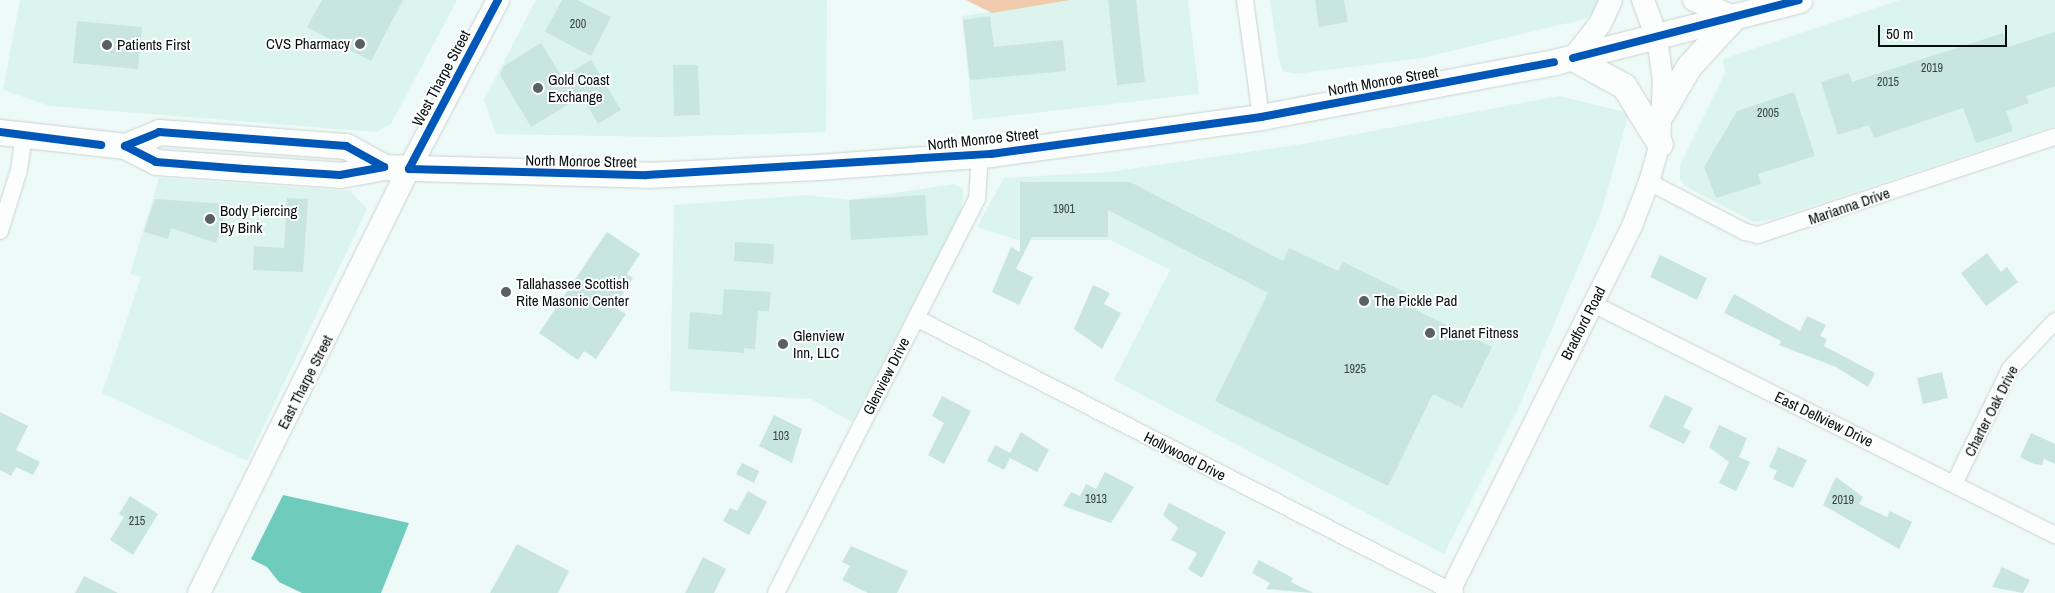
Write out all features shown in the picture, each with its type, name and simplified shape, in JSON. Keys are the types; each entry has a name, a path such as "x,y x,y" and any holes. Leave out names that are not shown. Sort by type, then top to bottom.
{"main road":[{"name":"West Tharpe Street","path":"409,169 498,0"},
{"path":"1611,0 1600,24 1572,58 1624,86 1660,144"},
{"path":"1643,0 1657,38"},
{"path":"1661,114 1689,66 1734,17 1694,0"},
{"name":"North Monroe Street","path":"12,134 125,146 159,132 346,146 384,167 646,175 980,155 1261,117 1572,58 1657,38 1799,0"},
{"name":"East Tharpe Street","path":"199,593 409,169"}],"street":[{"path":"1245,0 1261,117"},
{"name":"Bradford Road","path":"1452,592 1593,304 1650,182 1660,144 1661,114 1657,38"},
{"path":"0,231 17,178 12,134"},
{"name":"Marianna Drive","path":"1650,182 1745,232 1758,234 2055,138"},
{"name":"Glenview Drive","path":"776,593 977,199 980,155"},
{"name":"East Dellview Drive","path":"1593,304 2055,535"},
{"name":"Hollywood Drive","path":"916,318 1452,592"},
{"name":"Charter Oak Drive","path":"1954,484 2010,369 2055,321"}],"shaded area":[{"path":"20,0 457,0 391,124 376,132 50,106 3,90"},
{"path":"536,0 827,0 826,132 661,137 496,134 484,100"},
{"path":"966,0 1070,0 992,13"},
{"path":"1070,0 1188,0 1199,94 973,120 962,16"},
{"path":"1270,0 1597,0 1596,10 1585,19 1422,58 1296,74 1283,71 1279,61"},
{"path":"1900,0 2055,0 2055,126 1769,220 1754,222 1685,186 1680,179 1680,165 1725,73 1723,59"},
{"path":"1559,96 1629,113 1601,213 1518,409 1444,554 1114,380 1170,270 1110,240 1018,240 977,227 1004,178 1109,172 1303,144"},
{"path":"159,178 350,191 367,209 247,461 102,393 141,277 130,274"},
{"name":"Glenview Inn, LLC","path":"954,184 963,189 962,210 852,422 811,399 670,391 674,205 807,195 849,200"},
{"path":"283,495 409,523 381,593 302,593 279,582 267,567 251,559"}],"building":[{"name":"CVS Pharmacy","path":"322,0 403,0 371,61 307,27"},
{"path":"562,0 577,0 611,17 591,56 545,32"},
{"path":"1108,0 1136,0 1145,82 1117,85"},
{"path":"1315,0 1344,0 1348,22 1319,27"},
{"path":"990,16 994,47 1063,40 1066,71 970,80 963,20"},
{"name":"Patients First","path":"77,21 142,27 138,69 73,63"},
{"path":"2055,32 2055,86 2026,96 2029,103 2006,111 2013,131 1976,143 1963,108 1874,138 1869,125 1838,135 1821,82 1849,73 1852,82 2003,33 2008,47"},
{"name":"Gold Coast Exchange","path":"541,43 562,77 591,60 621,110 598,124 582,96 531,127 500,75 504,66"},
{"path":"673,65 698,65 700,115 674,116"},
{"path":"1794,92 1815,156 1758,174 1761,184 1716,198 1704,167 1737,111"},
{"path":"1020,182 1130,182 1283,261 1289,248 1338,271 1343,262 1421,300 1416,310 1492,347 1462,408 1433,394 1388,486 1215,401 1268,293 1108,210 1108,237 1032,237 1016,269 1033,277 1019,305 992,292 1011,247 1020,252"},
{"path":"925,195 928,235 851,240 849,200"},
{"path":"287,198 308,199 303,272 253,270 254,246 284,248"},
{"path":"155,199 228,204 216,243 171,228 168,239 144,232"},
{"path":"607,232 640,254 627,274 633,278 614,307 626,314 596,359 584,351 578,360 539,333"},
{"path":"735,242 774,244 773,264 734,261"},
{"path":"1987,253 2001,272 2007,267 2018,282 1986,306 1961,273"},
{"path":"1660,255 1707,278 1697,300 1650,277"},
{"path":"1093,285 1110,293 1104,304 1121,313 1102,349 1074,329"},
{"path":"724,289 771,292 769,311 758,311 755,349 744,348 744,353 688,349 690,312 722,315"},
{"path":"1734,294 1800,331 1807,316 1826,325 1820,336 1827,339 1824,346 1875,373 1868,387 1836,367 1779,345 1781,341 1724,313"},
{"path":"1942,372 1948,398 1923,404 1917,378"},
{"path":"1665,395 1693,408 1683,427 1691,431 1684,444 1649,427"},
{"path":"942,396 971,411 944,464 928,455 944,423 932,416"},
{"path":"0,412 28,426 16,450 40,462 33,475 16,467 11,476 0,470"},
{"path":"774,415 802,429 792,463 759,446"},
{"path":"1719,425 1747,438 1739,457 1750,462 1736,491 1719,483 1729,462 1709,447"},
{"path":"1021,432 1049,450 1037,472 1010,458 1004,470 987,461 995,445 1010,453"},
{"path":"2031,433 2055,444 2055,464 2044,459 2042,465 2034,464 2020,457"},
{"path":"1778,447 1807,460 1793,488 1773,479 1777,471 1769,467"},
{"path":"742,463 759,471 754,483 736,474"},
{"path":"1105,472 1134,487 1111,523 1063,506 1071,492 1080,496 1086,484 1096,489"},
{"path":"1836,477 1863,497 1859,504 1887,517 1890,511 1912,522 1899,549 1823,505"},
{"path":"748,491 767,502 749,535 723,521 730,508 737,511"},
{"path":"130,496 158,514 133,555 110,540 124,517 119,514"},
{"path":"1169,503 1226,532 1202,578 1188,569 1197,553 1171,540 1178,528 1163,515"},
{"path":"517,544 569,571 558,593 490,593"},
{"path":"851,546 908,571 897,593 868,593 842,580 850,566 842,562"},
{"path":"703,557 726,569 714,593 685,593"},
{"path":"1259,560 1293,578 1291,582 1313,593 1266,589 1270,583 1252,573"},
{"path":"2002,567 2030,580 2023,593 1992,587"},
{"path":"84,576 118,593 75,593"}],"cycle path":[{"path":"498,0 409,169 646,175 991,154 1261,117 1554,62"},
{"path":"1573,58 1799,0"},
{"path":"0,132 101,145"},
{"path":"125,146 159,132 346,146 384,167"},
{"path":"125,146 156,162 340,175 384,167"}],"place":[{"name":"CVS Pharmacy","path":"360,44"},
{"name":"Patients First","path":"107,45"},
{"name":"Gold Coast Exchange","path":"538,88"},
{"name":"Body Piercing By Bink","path":"210,219"},
{"name":"Tallahassee Scottish Rite Masonic Center","path":"506,292"},
{"name":"The Pickle Pad","path":"1364,301"},
{"name":"Planet Fitness","path":"1430,333"},
{"name":"Glenview Inn, LLC","path":"783,344"}]}
